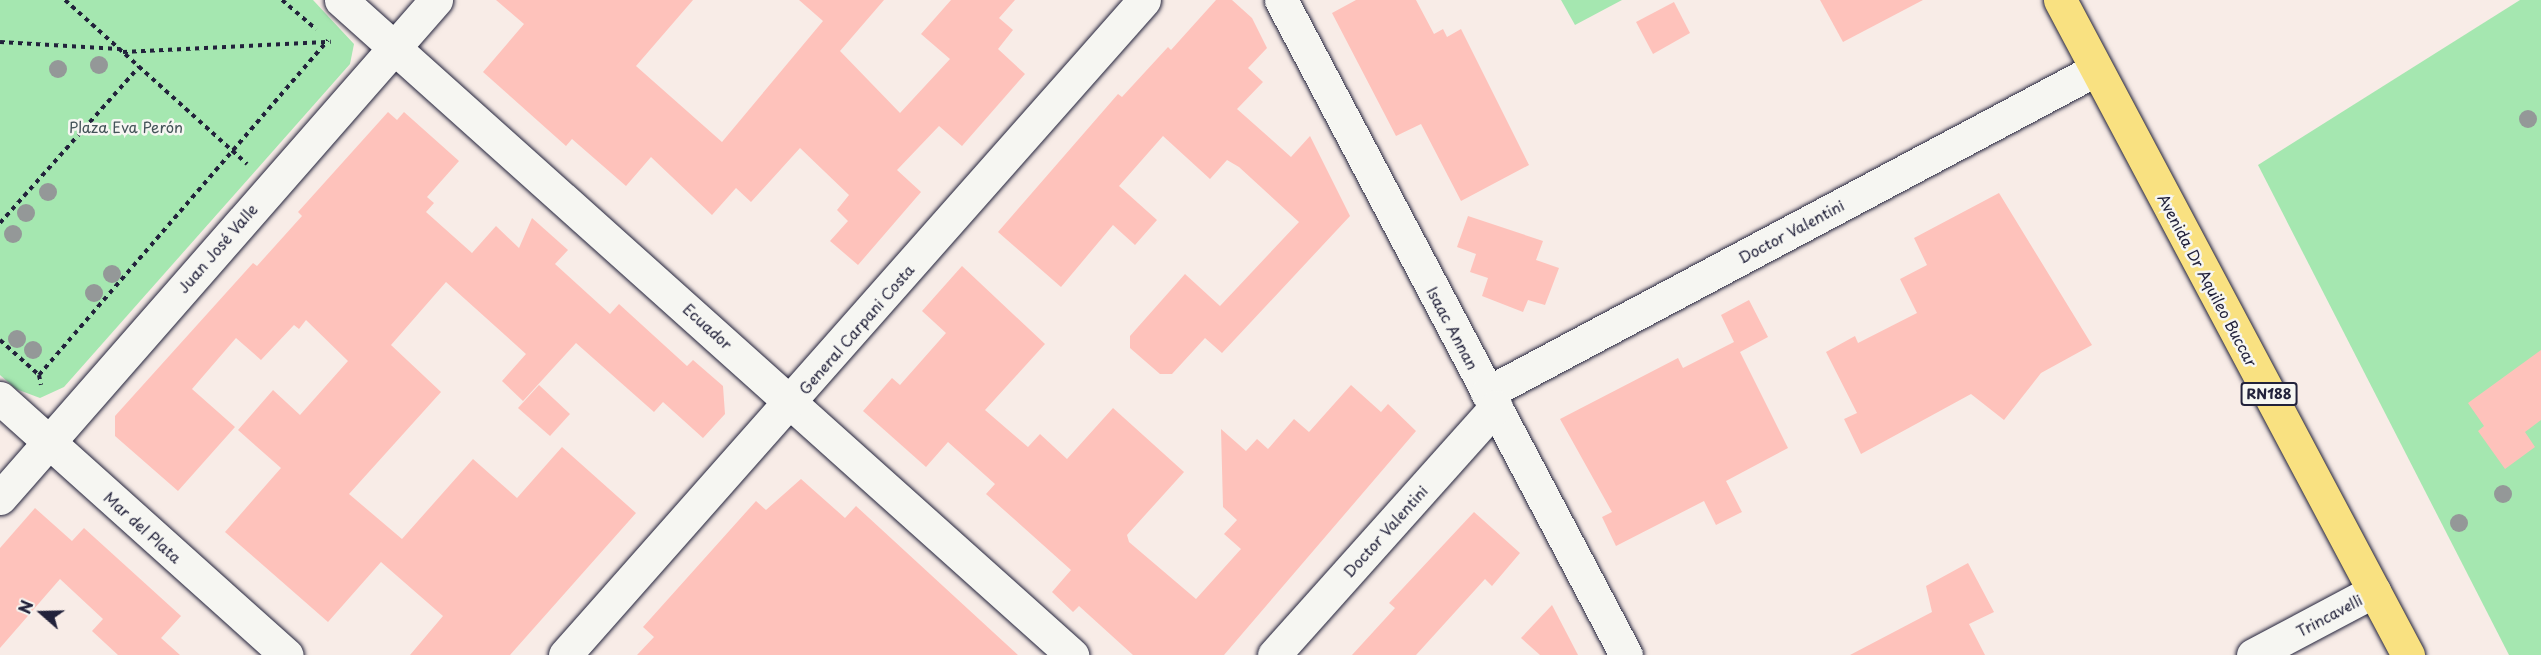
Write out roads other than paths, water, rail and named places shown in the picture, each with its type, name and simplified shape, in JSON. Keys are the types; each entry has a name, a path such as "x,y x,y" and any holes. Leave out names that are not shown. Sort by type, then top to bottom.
{"highway":[{"name":"Avenida Dr Aquileo Buccar","path":"2060,0 2095,70 2408,655"}],"street":[{"name":"Ecuador","path":"341,0 792,401 1072,655"},
{"name":"Juan José Valle","path":"0,498 436,0"},
{"name":"Isaac Annan","path":"1281,0 1626,655"},
{"name":"General Carpani Costa","path":"565,655 792,401 1141,1"},
{"name":"Doctor Valentini","path":"1274,655 1491,400 2095,70"},
{"name":"Mar del Plata","path":"0,398 286,655"},
{"name":"Trincavelli","path":"2268,652 2374,591"}],"park label":[{"name":"Plaza Eva Perón","path":"126,127"}]}
